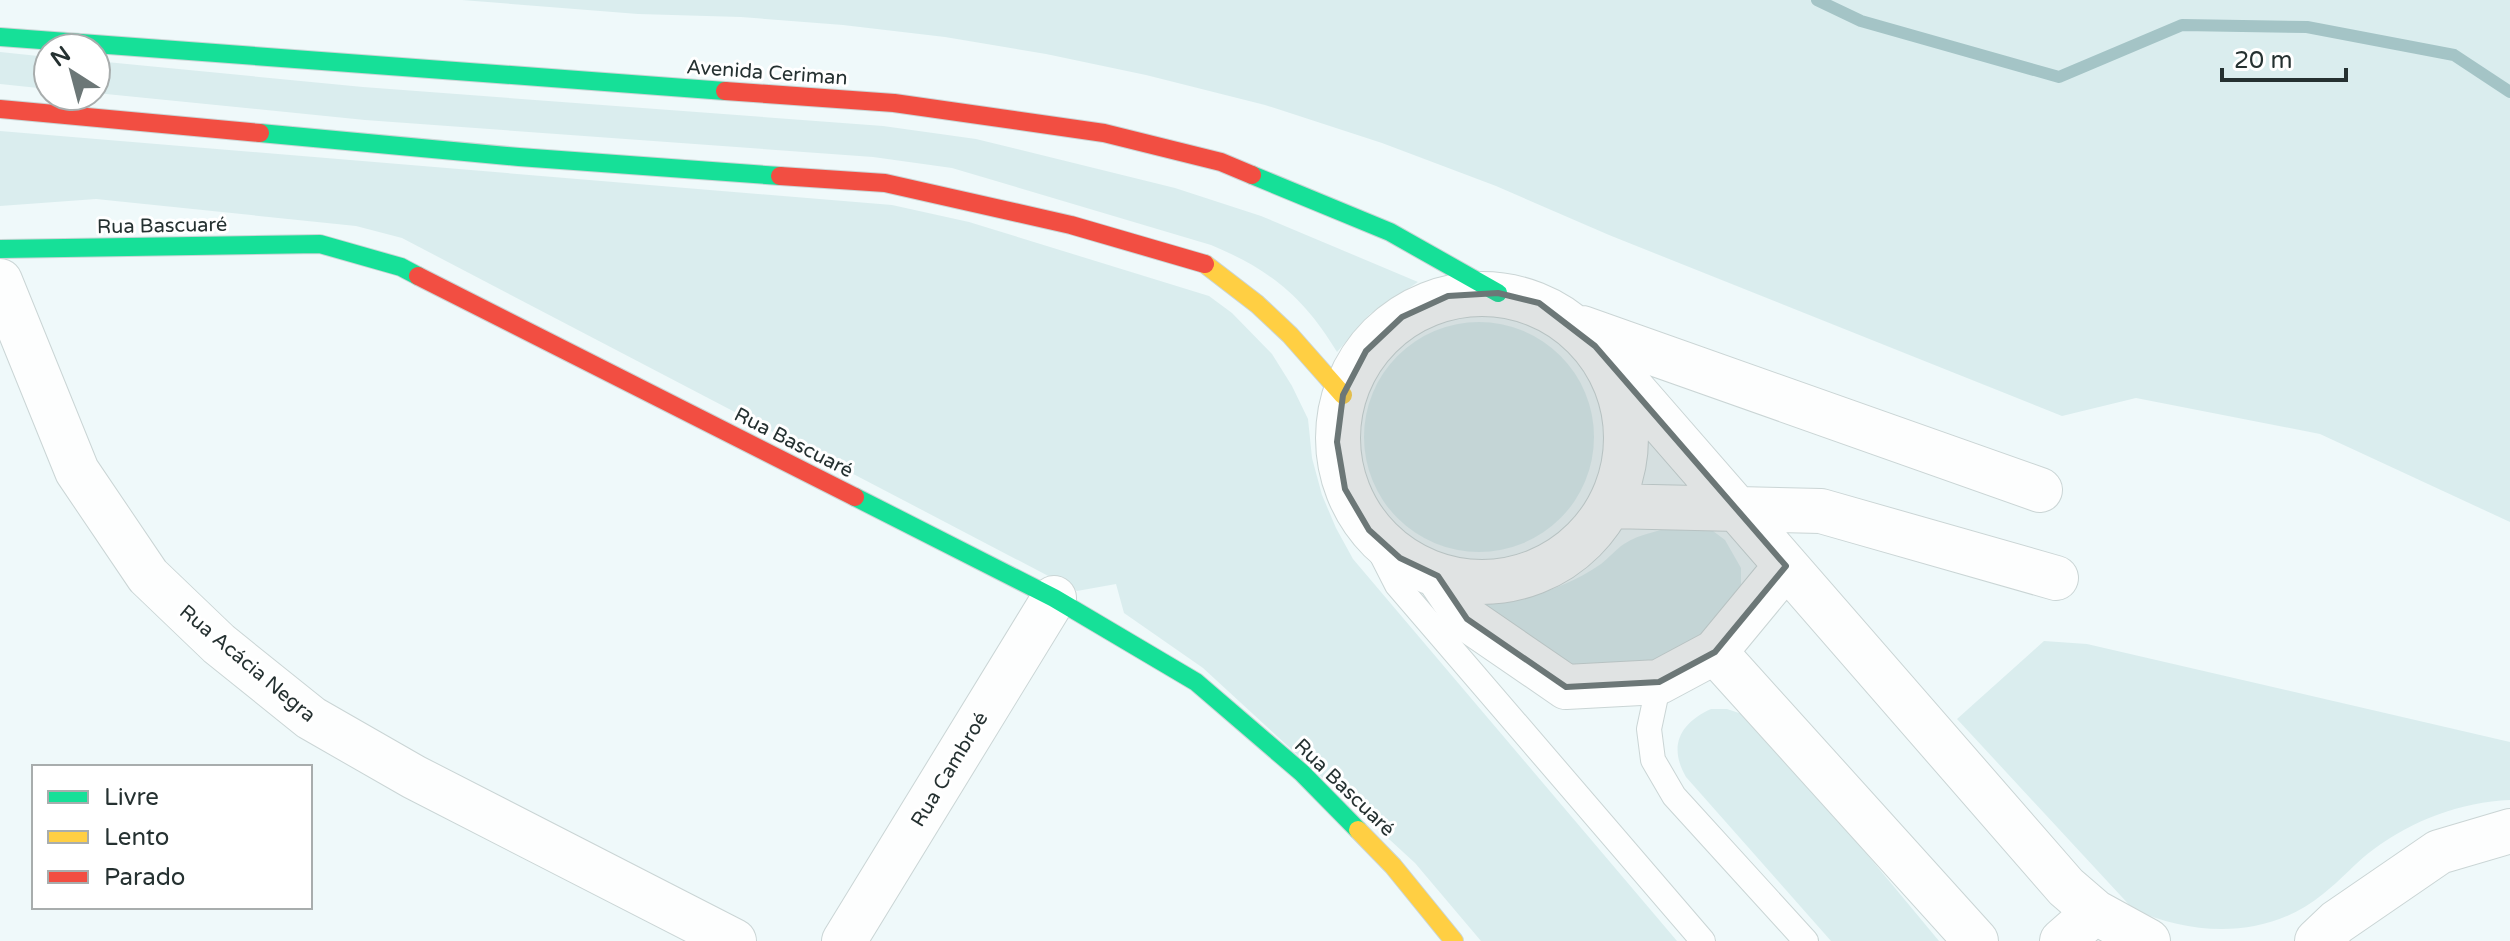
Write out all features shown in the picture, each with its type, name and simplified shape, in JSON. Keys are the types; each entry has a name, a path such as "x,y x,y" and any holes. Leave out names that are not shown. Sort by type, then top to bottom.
{"street":[{"name":"Avenida Ceriman","path":"0,37 894,103 1104,133 1221,162 1390,232 1498,293"},
{"path":"0,109 519,157 885,183 1071,225 1204,264 1268,314 1343,395"},
{"name":"Rua Bascuaré","path":"0,249 320,244 401,267 1054,598 1196,682 1302,773 1383,855 1454,941"},
{"name":"Rua Acácia Negra","path":"0,281 77,471 148,576 219,644 311,718 414,777 734,941"},
{"path":"1585,336 1622,396 1627,452 1610,506 1579,545 1537,572 1488,583 1438,576 1400,558 1369,530 1345,489 1337,442 1343,395 1366,351 1402,317 1448,296 1498,293 1539,303 1585,336 2066,887 2095,912 2148,941"},
{"path":"1585,336 2040,490"},
{"path":"1610,506 1821,511 2056,578"},
{"path":"1438,576 1467,619 1566,687 1659,682 1715,652 1786,566"},
{"name":"Rua Cambroé","path":"844,941 1054,598"},
{"path":"1715,652 1976,941"},
{"path":"2317,941 2337,922 2439,852 2510,831"},
{"path":"2062,941 2095,912"}],"lane":[{"path":"1369,530 1397,585 1703,941"},
{"path":"1659,682 1649,729 1653,760 1674,796 1806,941"}],"highlighted area":[{"path":"1498,293 1539,303 1595,346 1786,566 1715,652 1659,682 1566,687 1467,619 1438,576 1400,558 1369,530 1345,489 1337,442 1343,395 1366,351 1402,317 1448,296"}],"shaded area":[{"path":"462,0 2510,0 2510,522 2320,434 2136,398 2062,416 1609,235 1496,186 1382,143 1265,105 1146,75 945,37 741,17 638,14"},
{"path":"0,52 32,55 32,87 0,84"},
{"path":"112,63 363,87 883,126 976,139 1175,188 1261,216 1418,282 1370,314 1337,352 1298,300 1268,275 1232,254 1211,245 952,168 873,157 365,120 112,95"},
{"path":"0,131 892,205 969,222 1209,296 1232,313 1272,354 1292,386 1308,419 1312,458 1322,495 1353,559 1677,941 1481,941 1415,863 1203,668 1124,613 1116,584 1077,591 402,238 356,226 96,199 0,206"},
{"path":"1479,322 1501,324 1523,331 1560,356 1585,393 1592,415 1592,459 1585,481 1560,518 1523,543 1501,550 1479,552 1457,550 1435,543 1398,518 1373,481 1366,459 1364,437 1366,415 1373,393 1398,356 1435,331 1457,324"},
{"path":"1683,524 1698,525 1725,540 1741,568 1738,600 1708,634 1656,662 1572,666 1478,605 1527,597 1557,587 1601,564 1630,540"},
{"path":"2044,641 2087,644 2510,742 2510,800 2474,804 2438,814 2405,829 2367,854 2302,909 2279,919 2231,929 2181,925 2157,918 2133,909 1957,719"},
{"path":"1711,709 1727,709 1742,714 1841,823 1939,941 1831,941 1686,777 1678,755 1680,737 1691,721"}],"waterway":[{"path":"1817,0 1861,21 2059,77 2182,25 2307,27 2454,55 2510,92"}],"traffic: fast":[{"path":"0,37 725,91"},
{"path":"260,133 519,157 780,176"},
{"path":"1252,175 1390,232 1498,293"},
{"path":"0,249 320,244 401,267 418,276"},
{"path":"855,497 1054,598 1196,682 1302,773 1358,830"}],"traffic: slow":[{"path":"1205,264 1257,304 1290,335 1343,395"},
{"path":"1358,830 1393,866 1454,941"}],"traffic: jam":[{"path":"725,91 894,103 1104,133 1221,162 1252,175"},
{"path":"0,109 260,133"},
{"path":"780,176 885,183 1071,225 1205,264"},
{"path":"418,276 855,497"}]}
